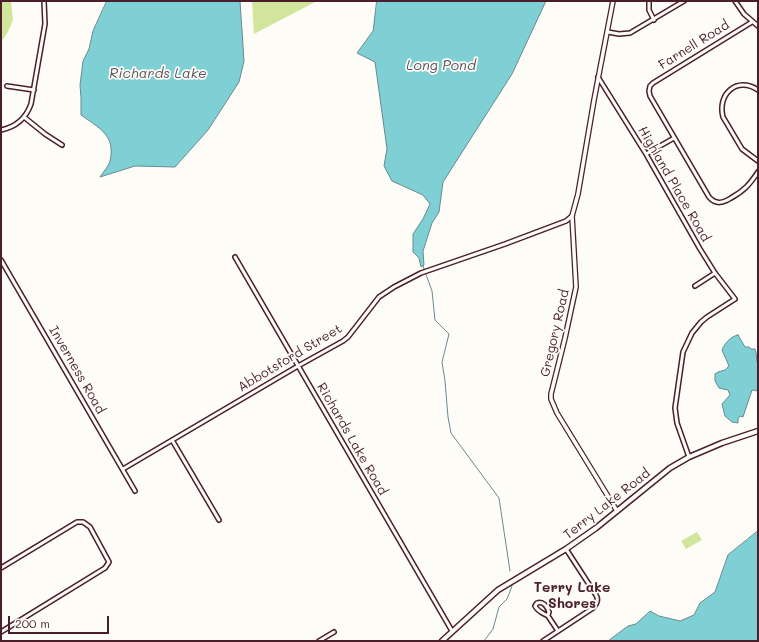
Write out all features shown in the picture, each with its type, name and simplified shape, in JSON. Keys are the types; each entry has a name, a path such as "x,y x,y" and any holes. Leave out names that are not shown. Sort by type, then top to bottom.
{"main road":[{"name":"Terry Lake Road","path":"442,641 498,590 566,549 596,528 670,468 689,457 722,442 758,431"}],"street":[{"path":"1,130 17,124 24,117 31,104 44,24 44,1"},
{"name":"Gregory Road","path":"613,1 578,194 572,216 576,287 551,399 557,413 617,512"},
{"path":"649,1 649,10 654,20"},
{"path":"608,32 619,34 630,33 684,1"},
{"path":"735,1 744,14 758,26"},
{"name":"Farnell Road","path":"674,138 650,96 650,89 653,82 752,22"},
{"name":"Highland Place Road","path":"598,77 646,154 700,249 715,273 735,299 700,322 692,333 684,352 675,408 677,423 689,457"},
{"path":"758,90 748,85 733,88 724,96 722,111 723,117 742,150 758,161"},
{"path":"7,86 34,90"},
{"path":"24,117 45,134 62,145"},
{"path":"646,154 674,138 709,197 712,200 721,203 726,202 738,194 750,183 758,172"},
{"name":"Abbotsford Street","path":"123,469 343,341 348,337 379,297 394,287 422,273 566,221 572,216"},
{"name":"Richards Lake Road","path":"235,257 452,631"},
{"name":"Inverness Road","path":"1,260 135,491"},
{"path":"695,286 715,273"},
{"path":"172,440 219,520"},
{"path":"1,568 77,522 83,522 90,528 109,562 105,568 1,632"},
{"path":"543,641 593,608 598,601 598,598 566,549"},
{"path":"548,616 548,607 544,603 536,603 535,606 537,610 548,616 558,631"},
{"path":"319,641 334,632"}],"green space":[{"path":"1,1 11,1 13,20 8,32 1,42"},
{"path":"252,1 317,1 254,34"},
{"path":"697,532 702,540 686,549 681,541"}],"water":[{"name":"Richards Lake","path":"107,1 240,1 244,61 239,82 208,130 175,167 135,166 100,177 109,163 111,145 108,138 100,128 81,115 80,85 83,61 89,49 93,31"},
{"name":"Long Pond","path":"377,1 546,1 512,74 443,182 439,212 432,223 423,251 424,265 421,267 419,258 413,252 413,234 423,219 430,204 423,195 392,181 384,166 387,149 375,62 357,53 373,31"},
{"path":"738,335 745,347 755,349 758,364 758,391 752,390 743,417 740,416 738,423 732,422 725,416 722,404 730,395 728,390 719,388 715,381 715,374 725,370 729,366 722,350 728,340"},
{"path":"758,531 758,641 608,641 628,626 636,624 650,611 659,616 680,621 694,615 700,603 715,592 728,555"}],"waterway":[{"path":"423,266 432,291 435,320 449,334 442,362 451,433 499,498 510,571"},
{"path":"484,641 493,629 499,607 507,599 512,586"}],"district":[{"name":"Terry Lake Shores","path":"572,596"}]}
